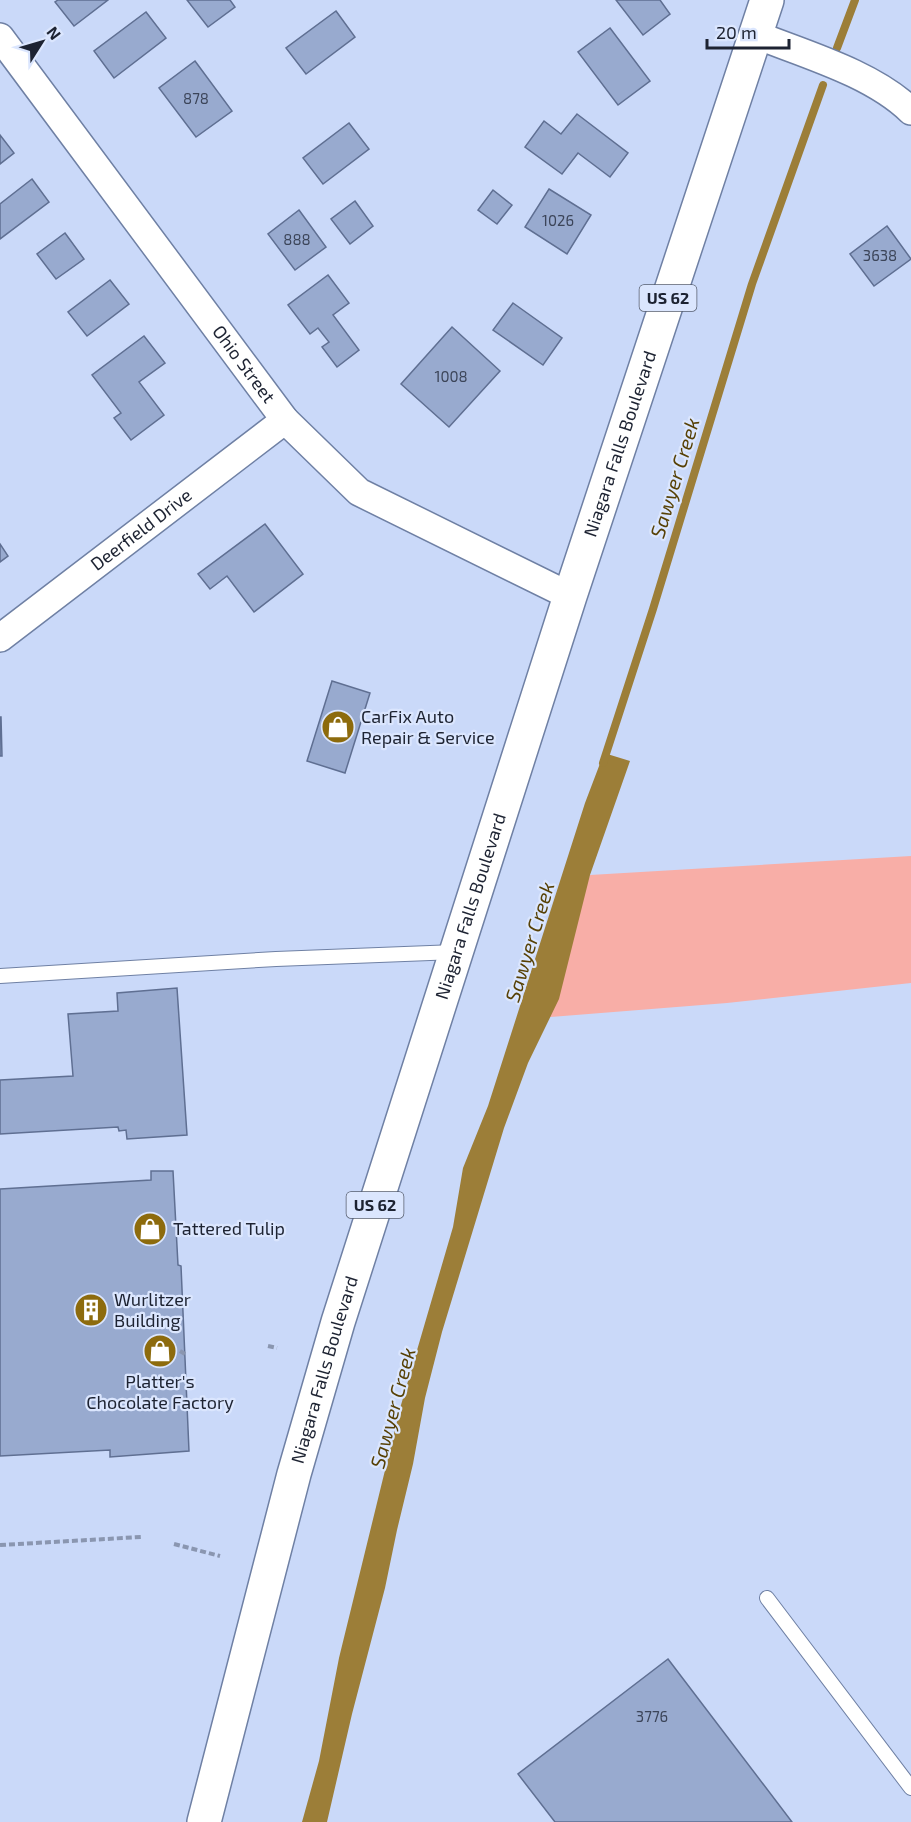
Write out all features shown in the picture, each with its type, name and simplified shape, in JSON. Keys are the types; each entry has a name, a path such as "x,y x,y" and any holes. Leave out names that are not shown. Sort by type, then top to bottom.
{"main road":[{"name":"Niagara Falls Boulevard","path":"204,1822 294,1474 338,1322 570,596 767,0"}],"street":[{"path":"754,34 873,84 903,103 911,111"},
{"name":"Ohio Street","path":"0,38 285,420 359,492 570,596"},
{"name":"Deerfield Drive","path":"0,638 285,420"}],"lane":[{"path":"0,976 276,959 456,952"},
{"path":"767,1598 911,1788"}],"path":[{"path":"268,1346 277,1348"},
{"path":"0,1545 141,1537"},
{"path":"174,1544 220,1556"}],"shaded area":[{"path":"604,753 630,761 590,875 559,999 528,1063 504,1128 442,1332 425,1398 413,1464 385,1588 327,1822 302,1822 319,1761 339,1658 401,1405 453,1227 463,1168 488,1106 585,803"},
{"path":"911,856 911,983 727,1003 538,1018 590,875"}],"building":[{"path":"58,0 108,0 74,26 55,2"},
{"path":"187,0 230,0 235,7 208,27"},
{"path":"616,0 660,0 670,14 643,35"},
{"path":"336,11 355,37 306,74 286,48"},
{"path":"146,12 166,38 114,78 94,51"},
{"path":"610,28 650,81 618,105 578,52"},
{"path":"195,61 232,111 196,137 159,88"},
{"path":"577,114 628,153 610,177 578,153 562,174 525,147 544,121 561,134"},
{"path":"349,123 369,149 323,184 303,158"},
{"path":"0,135 14,153 0,164"},
{"path":"32,179 49,202 0,239 0,204"},
{"path":"549,189 591,215 567,254 525,227"},
{"path":"493,190 512,205 497,224 478,210"},
{"path":"355,201 373,226 350,244 331,219"},
{"path":"299,210 326,247 295,270 268,234"},
{"path":"887,226 911,259 874,286 850,254"},
{"path":"65,233 84,259 56,279 37,254"},
{"path":"328,275 349,303 333,315 359,350 337,367 322,347 329,342 318,328 310,334 288,305"},
{"path":"110,280 129,304 87,336 68,312"},
{"path":"513,303 562,338 543,365 493,330"},
{"path":"452,327 500,371 449,427 401,384"},
{"path":"144,336 165,363 139,382 164,415 131,440 114,418 121,413 92,375"},
{"path":"265,524 303,574 254,612 227,576 210,589 198,574"},
{"path":"0,544 8,556 0,562"},
{"name":"CarFix Auto Repair & Service","path":"332,681 370,693 345,773 307,761"},
{"path":"1,717 2,756 0,756"},
{"path":"177,988 187,1135 127,1139 126,1130 119,1131 118,1127 0,1134 0,1080 73,1076 68,1014 118,1011 117,993"},
{"name":"Wurlitzer Building","path":"151,1171 173,1171 178,1265 181,1266 189,1451 110,1457 110,1450 0,1456 0,1189 151,1180"},
{"path":"668,1659 792,1822 555,1822 518,1774"}],"waterway":[{"name":"Sawyer Creek","path":"837,48 855,0"},
{"name":"Sawyer Creek","path":"603,763 653,609 752,284 823,85"}],"place":[{"name":"CarFix Auto Repair & Service","path":"338,727"},
{"name":"Tattered Tulip","path":"150,1229"},
{"name":"Wurlitzer Building","path":"91,1310"},
{"name":"Platter's Chocolate Factory","path":"160,1351"}]}
